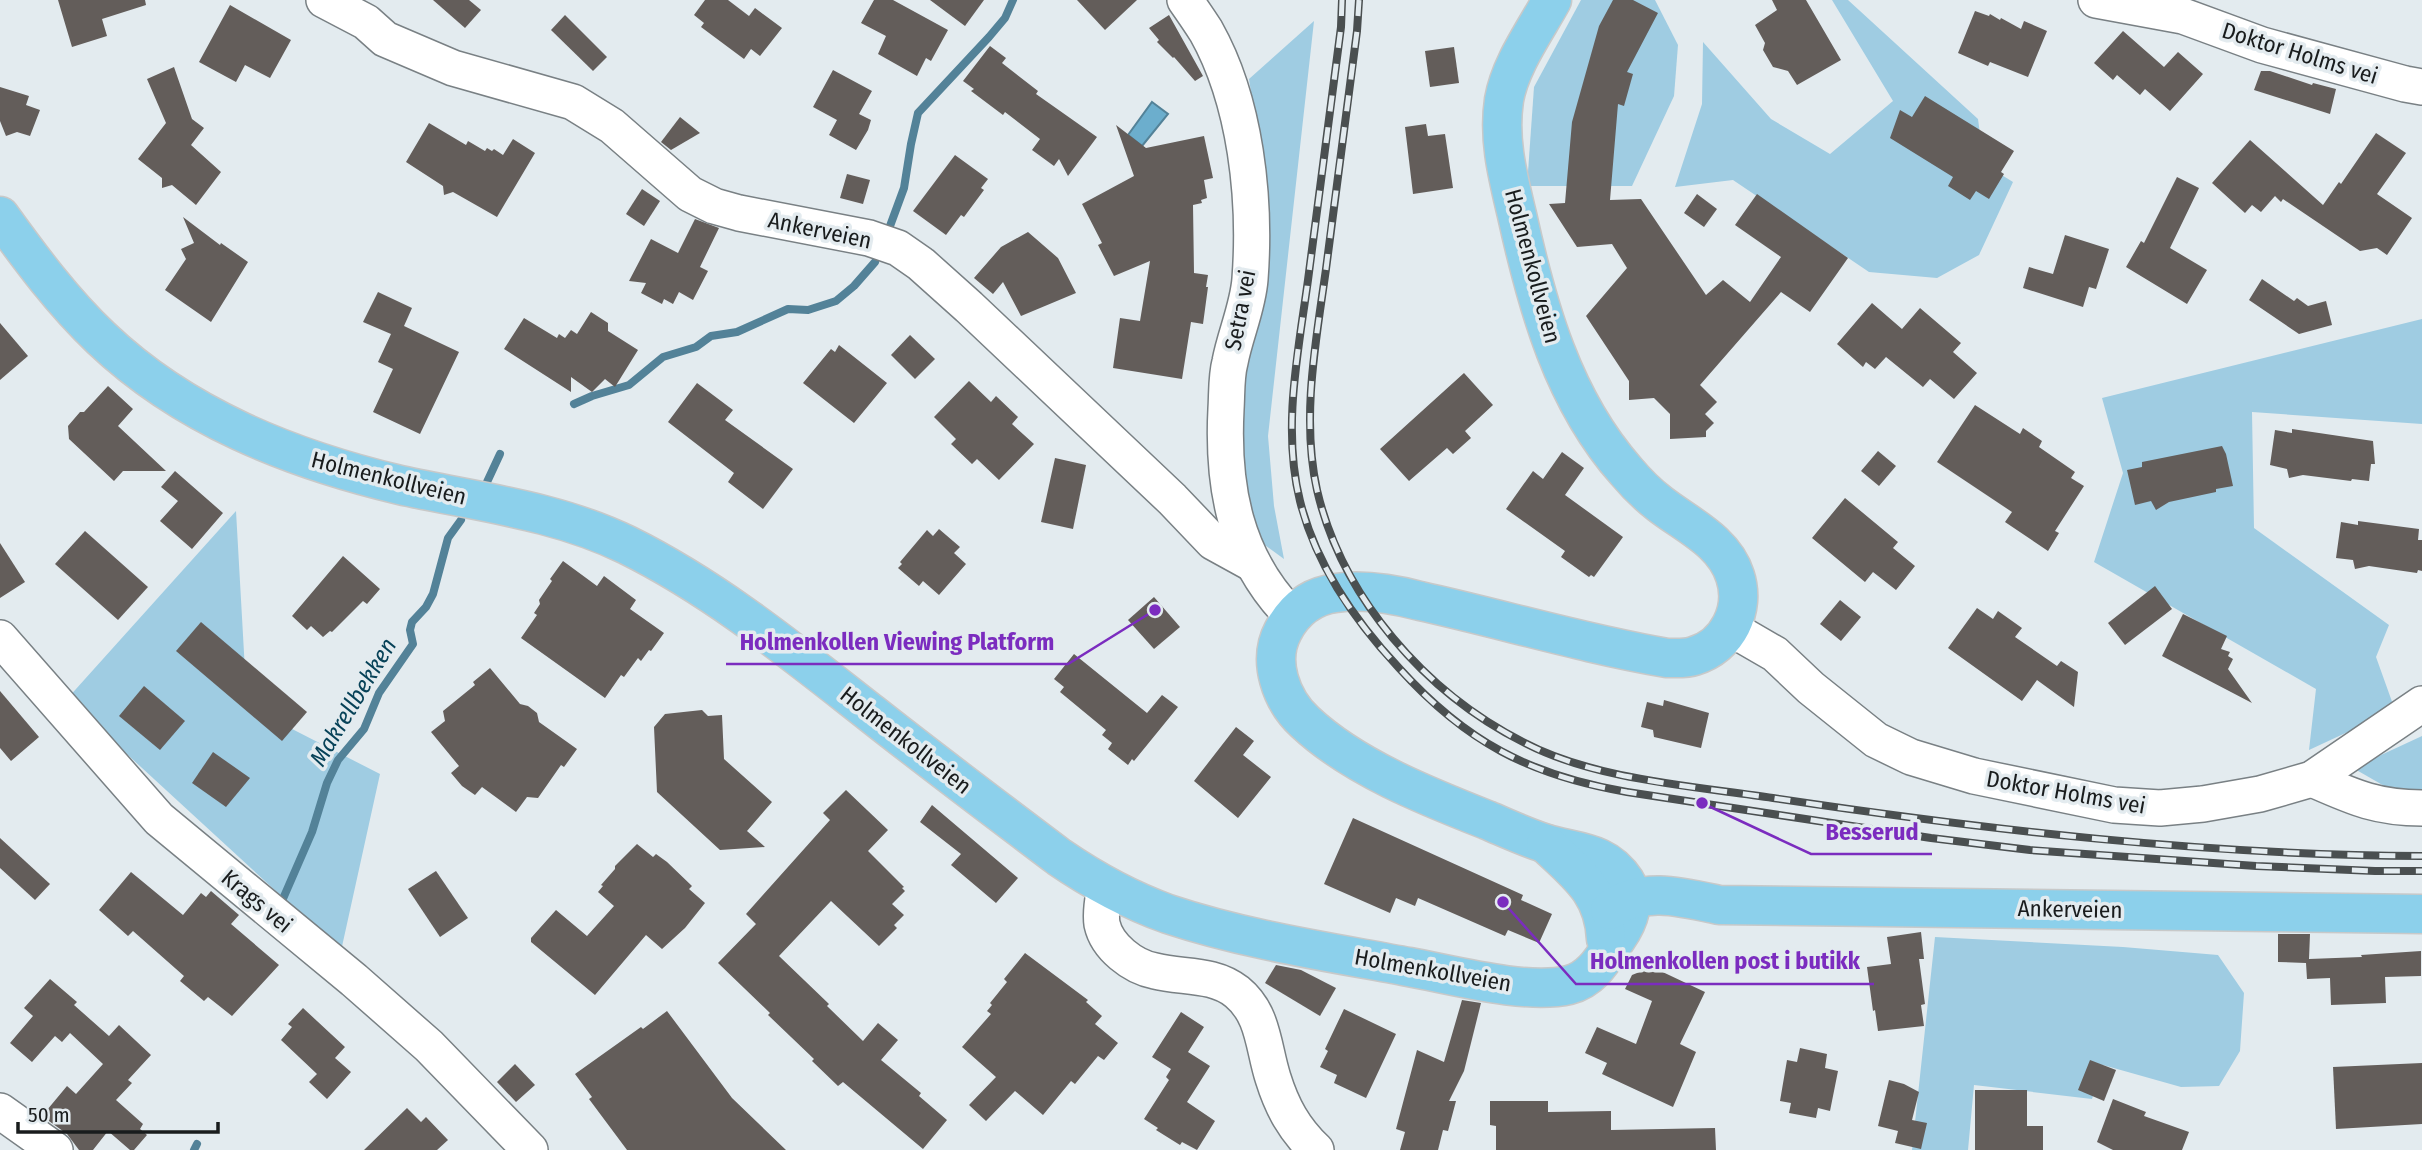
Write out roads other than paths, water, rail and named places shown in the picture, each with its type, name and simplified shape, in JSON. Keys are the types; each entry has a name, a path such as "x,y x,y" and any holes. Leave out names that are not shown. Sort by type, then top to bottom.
{"main road":[{"name":"Holmenkollveien","path":"1552,0 1509,81 1502,135 1525,251 1545,326 1570,386 1596,431 1623,469 1660,505 1710,540 1728,560 1738,589 1737,610 1730,628"},
{"name":"Holmenkollveien","path":"0,216 76,313 149,378 187,403 220,422 285,451 402,485 544,514 609,537 650,557 712,595 778,641 1059,857 1105,887 1165,913 1221,929 1301,947 1504,984 1549,988 1573,984 1593,971 1617,921"},
{"path":"1617,921 1580,877 1546,844 1427,797 1352,757 1303,721 1286,699 1276,671 1279,639 1291,615 1309,601 1327,594 1365,592 1418,600 1667,658 1698,655 1716,644 1730,628"},
{"name":"Ankerveien","path":"1617,921 1684,919 1719,905 2422,914"}],"street":[{"name":"Ankerveien","path":"324,0 366,22 384,38 453,68 573,102 612,126 690,194 714,206 738,214 869,238 898,248 921,264 969,307 1172,499 1213,542 1252,564"},
{"name":"Setra vei","path":"1185,0 1206,32 1223,70 1242,131 1250,201 1250,282 1229,365 1224,449 1231,509 1252,564 1270,595 1291,615"},
{"name":"Doktor Holms vei","path":"2096,0 2183,16 2262,45 2422,87"},
{"name":"Doktor Holms vei","path":"1730,628 1775,654 1811,688 1876,740 1911,757 1974,776 2114,805 2161,808 2203,804 2260,794 2312,779 2422,704"},
{"name":"Krags vei","path":"0,638 159,819 429,1046 530,1150"},
{"path":"2312,779 2365,802 2399,808 2422,808"},
{"path":"1105,887 1101,908 1102,923 1107,937 1121,953 1135,964 1153,971 1210,978 1248,1002 1264,1038 1282,1105 1292,1124 1316,1150"},
{"path":"0,1111 55,1150"}],"waterway":[{"name":"Makrellbekken","path":"890,226 904,188 918,113 1005,18 1013,0"},
{"name":"Makrellbekken","path":"574,404 629,385 663,357 696,347 711,336 737,332 788,309 808,310 836,301 854,286 875,262"},
{"name":"Makrellbekken","path":"487,482 500,454"},
{"name":"Makrellbekken","path":"281,909 312,832 327,783 338,760 364,729 379,693 413,644 410,630 412,622 426,607 433,594 448,538 461,520"},
{"name":"Makrellbekken","path":"194,1150 197,1144"}],"railway":[{"path":"1342,0 1341,27 1296,363 1292,419 1295,474 1300,501 1316,547 1352,611 1382,650 1449,716 1501,751 1529,765 1559,776 1627,792 1931,838 2030,850 2256,866 2422,871"},
{"path":"1359,0 1312,379 1312,463 1329,530 1346,568 1393,638 1453,697 1487,722 1551,755 1645,780 1934,820 2096,839 2259,851 2422,856"}],"place":[{"name":"Holmenkollen Viewing Platform","path":"1155,610"},
{"name":"Besserud","path":"1702,803"},
{"name":"Holmenkollen post i butikk","path":"1503,902"}]}
